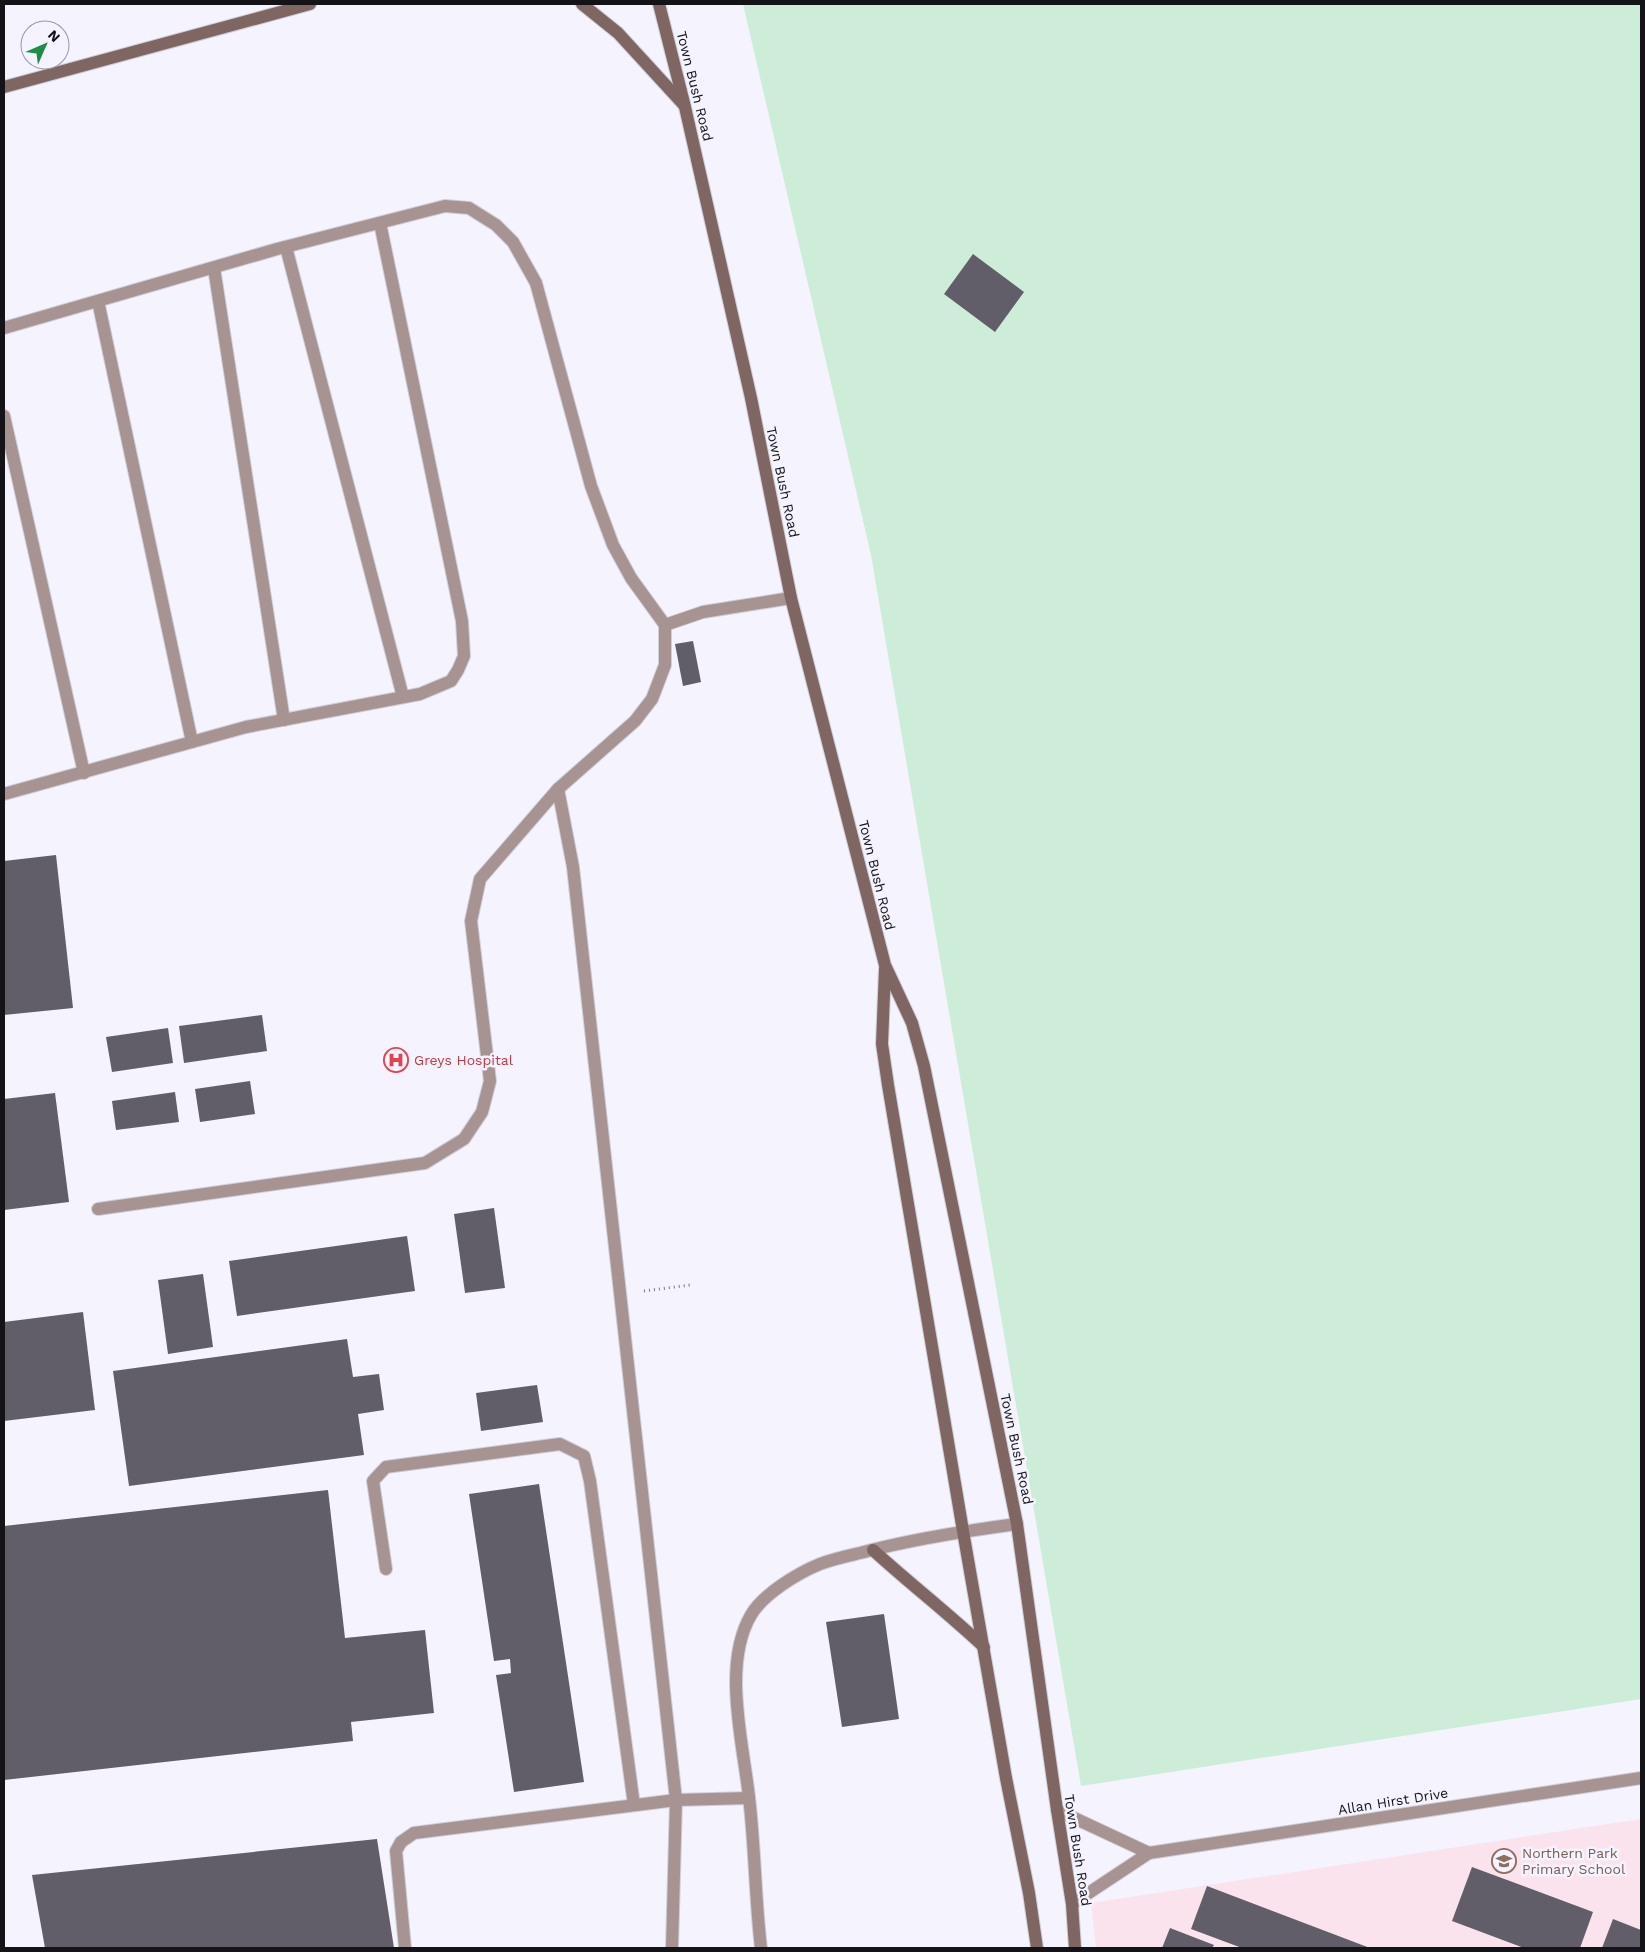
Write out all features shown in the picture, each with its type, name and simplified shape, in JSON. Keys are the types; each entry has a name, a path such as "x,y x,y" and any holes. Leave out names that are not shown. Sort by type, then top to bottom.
{"street":[{"path":"4,87 310,4"},
{"path":"582,4 618,33 685,107"},
{"name":"Town Bush Road","path":"659,4 685,107 751,398 791,598 885,965 912,1023 924,1066 1017,1524 1072,1904 1075,1948"},
{"path":"4,328 286,247 445,206 469,208 496,225 513,242 536,283 591,486 613,545 631,578 664,625 665,665 652,700 635,721 558,789 480,879 471,921 490,1081 482,1112 464,1139 424,1163 98,1209"},
{"path":"4,794 246,727 420,694 450,681 458,670 464,656 462,621 380,223"},
{"path":"286,247 403,697"},
{"path":"214,268 284,720"},
{"path":"98,300 192,742"},
{"path":"4,416 84,773"},
{"path":"664,625 703,612 791,598"},
{"path":"558,789 573,867 676,1800 672,1948"},
{"name":"Town Bush Road","path":"885,965 882,1044 963,1531 1006,1778 1029,1893 1037,1948"},
{"path":"386,1569 373,1481 386,1467 560,1444 584,1456 590,1481 634,1805"},
{"path":"761,1948 736,1669 742,1635 752,1614 770,1595 792,1578 821,1563 963,1531 1017,1524"},
{"path":"873,1550 984,1646"},
{"name":"Allan Hirst Drive","path":"1072,1904 1149,1853 1641,1778"},
{"path":"405,1948 396,1851 402,1842 414,1833 676,1800 749,1798"},
{"path":"1057,1810 1149,1853"}],"path":[{"path":"620,1294 690,1285"}],"shaded area":[{"name":"Northern Park Primary School","path":"1641,1819 1641,1948 1096,1948 1091,1903"}],"green space":[{"path":"743,4 1641,4 1641,1699 1081,1786 871,555"}],"building":[{"path":"973,254 1024,292 995,332 944,294"},
{"path":"693,641 701,682 683,686 675,644"},
{"path":"56,855 73,1008 4,1015 4,861"},
{"path":"262,1015 267,1051 184,1063 179,1026"},
{"path":"168,1028 173,1063 112,1072 106,1037"},
{"path":"250,1081 255,1114 200,1122 195,1089"},
{"path":"175,1092 179,1122 116,1130 112,1101"},
{"path":"55,1093 69,1202 4,1210 4,1099"},
{"path":"494,1208 505,1288 465,1293 454,1214"},
{"path":"407,1236 415,1291 237,1316 229,1261"},
{"path":"203,1274 213,1347 168,1354 158,1280"},
{"path":"83,1312 95,1410 4,1421 4,1322"},
{"path":"347,1339 353,1377 379,1374 384,1410 358,1414 364,1455 129,1486 113,1371"},
{"path":"537,1385 543,1422 481,1431 476,1393"},
{"path":"539,1484 584,1782 514,1792 496,1675 511,1673 510,1659 494,1661 469,1494"},
{"path":"328,1490 345,1638 425,1630 434,1713 351,1722 353,1741 4,1780 4,1526"},
{"path":"884,1614 899,1719 842,1727 826,1622"},
{"path":"377,1839 394,1948 45,1948 32,1875"},
{"path":"1472,1867 1593,1912 1580,1948 1524,1948 1452,1921"},
{"path":"1207,1886 1370,1948 1242,1948 1191,1929"},
{"path":"1613,1919 1641,1930 1641,1948 1602,1948"},
{"path":"1170,1928 1214,1945 1212,1948 1162,1948"}],"place":[{"name":"Greys Hospital","path":"396,1060"},
{"name":"Northern Park Primary School","path":"1504,1861"}]}
